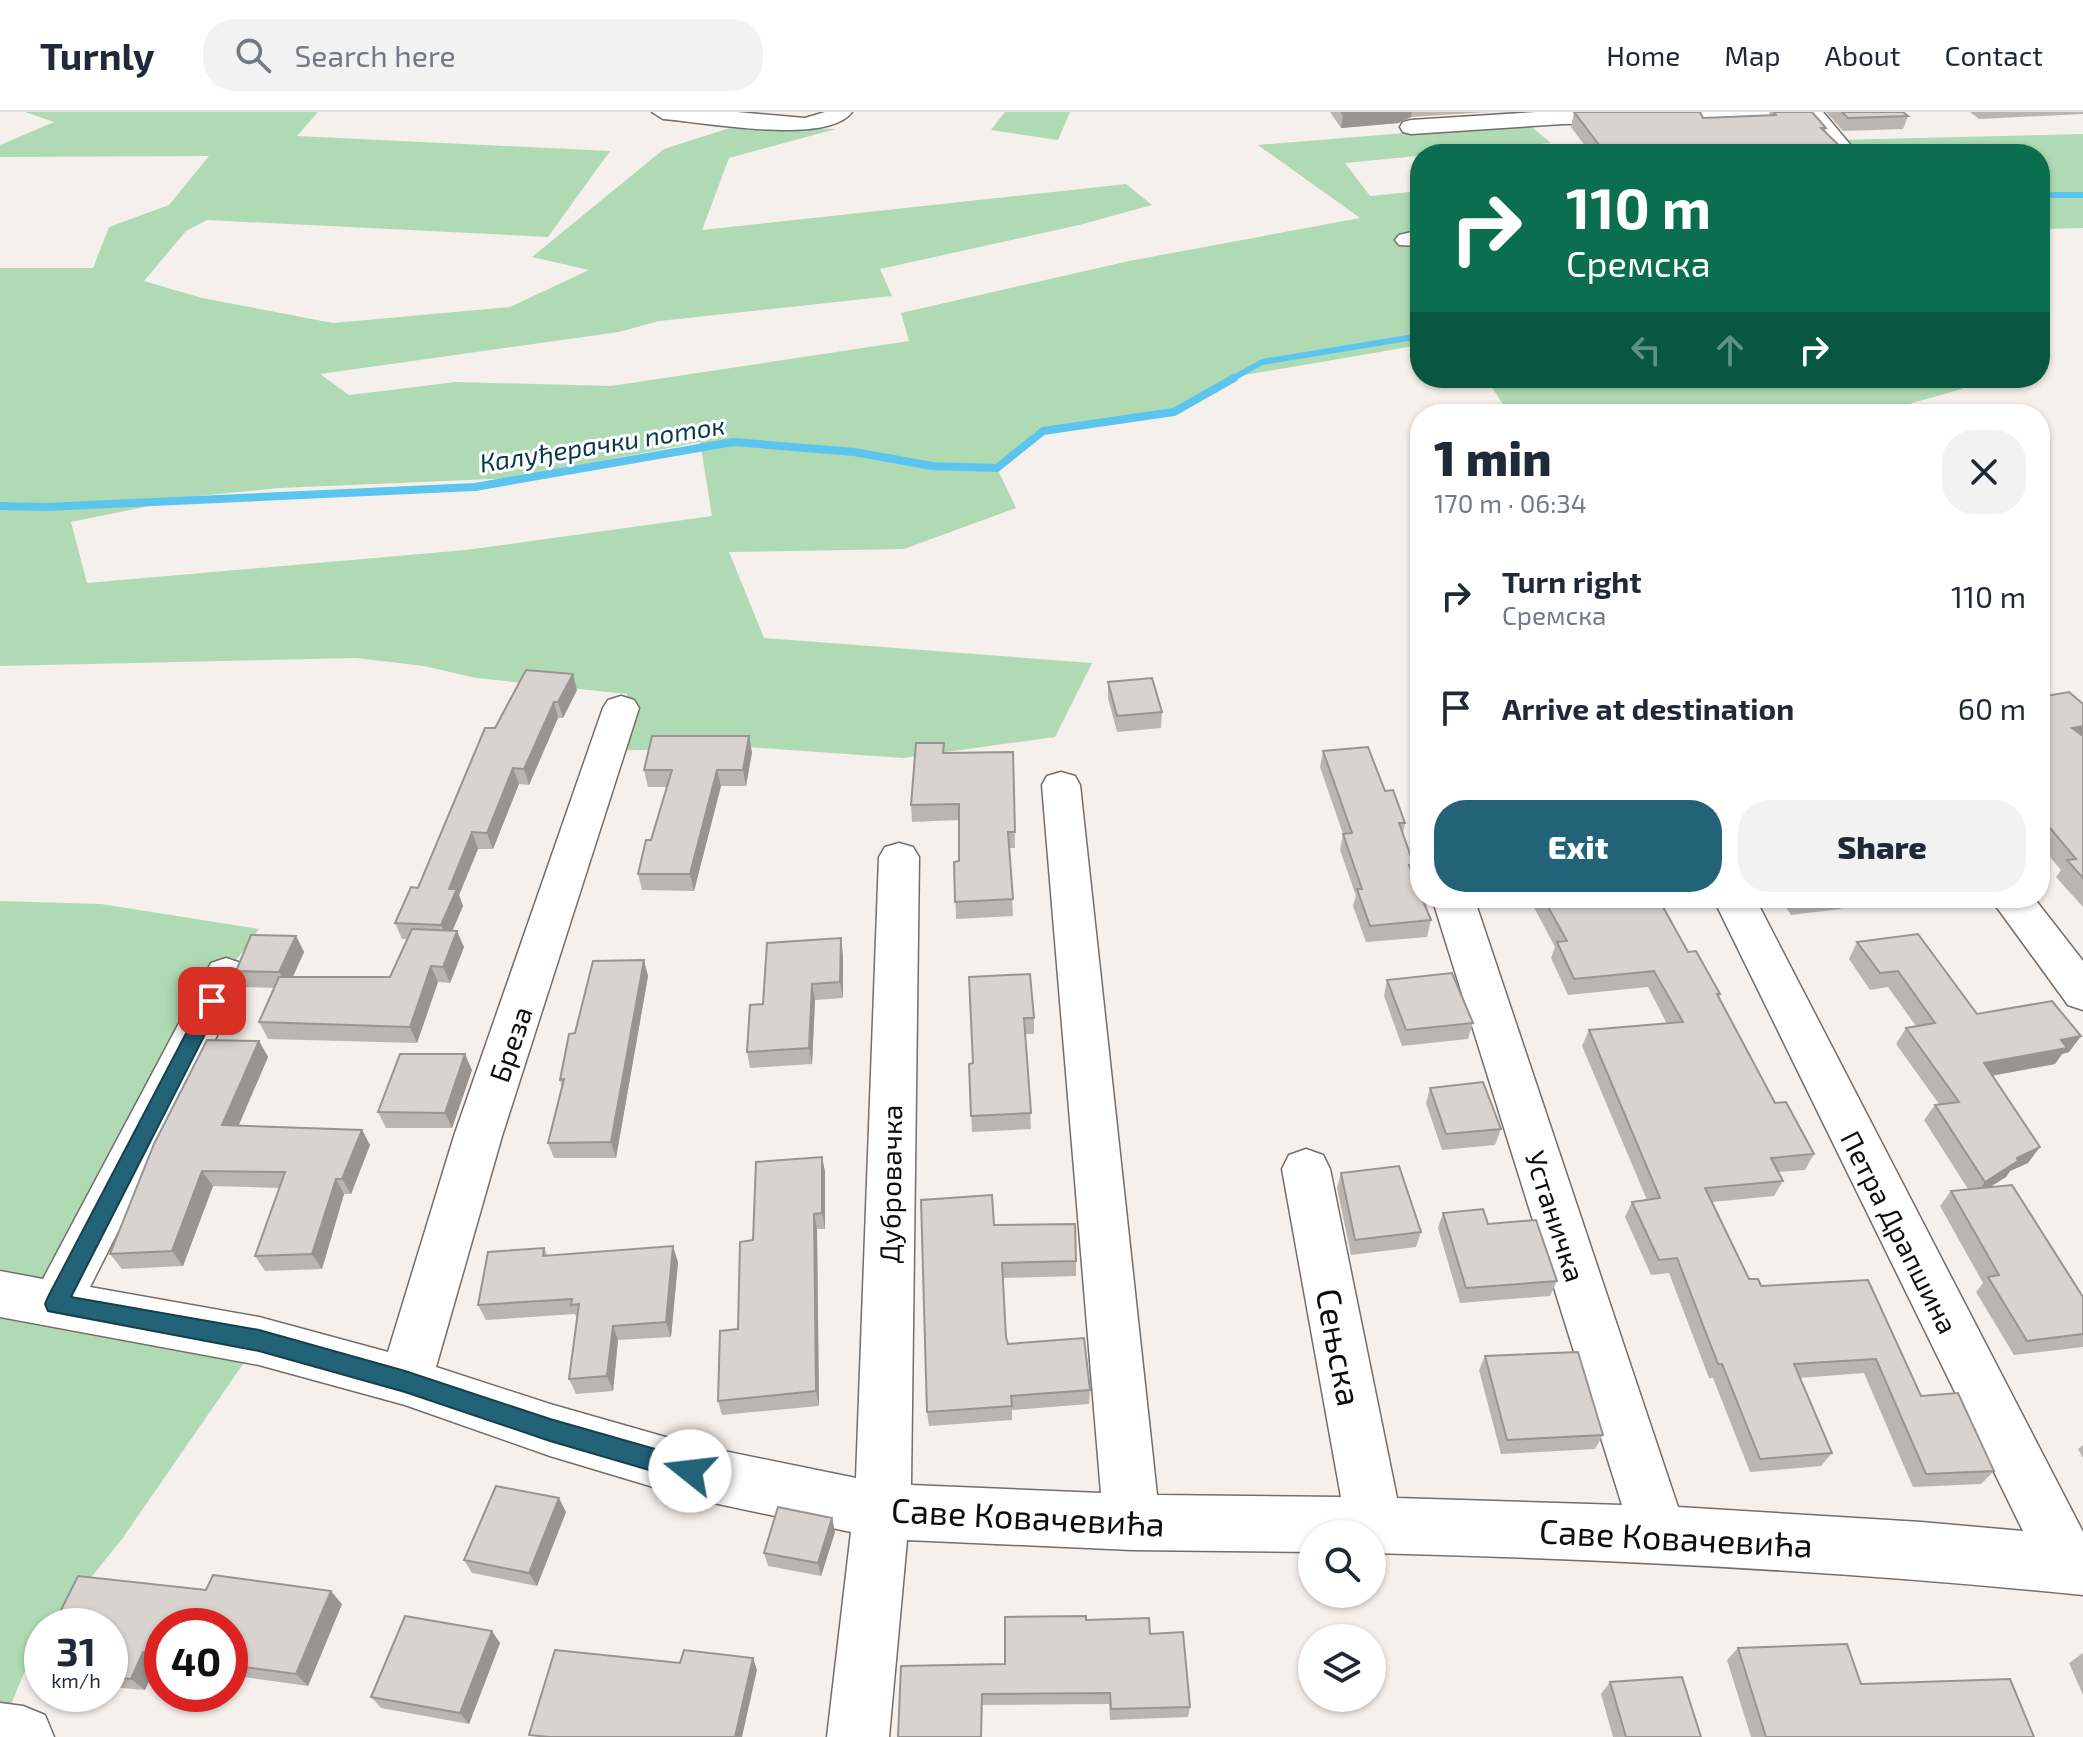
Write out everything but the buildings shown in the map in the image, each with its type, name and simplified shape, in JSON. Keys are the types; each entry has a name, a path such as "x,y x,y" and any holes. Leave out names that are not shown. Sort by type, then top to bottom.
{"street":[{"path":"663,112 805,125 826,121 841,112"},
{"path":"1411,127 1563,117 1811,112 1838,144"},
{"name":"Бреза","path":"405,1381 478,1136 621,708"},
{"path":"1061,785 1132,1522"},
{"name":"Дубровачка","path":"858,1737 882,1511 887,1407 890,1148 899,857"},
{"name":"Устаничка","path":"1456,908 1659,1534"},
{"name":"Петра Драпшина","path":"1739,908 2076,1565"},
{"path":"2019,908 2083,993"},
{"path":"56,1304 226,974"},
{"name":"Сењска","path":"1306,1169 1373,1520"},
{"name":"Саве Ковачевића","path":"0,1294 259,1341 405,1381 550,1430 690,1471 882,1511 1132,1522 1298,1524"},
{"name":"Саве Ковачевића","path":"1386,1525 1659,1534 1921,1550 2076,1565"},
{"path":"0,1734 23,1737"}],"green space":[{"path":"25,112 318,112 297,136 610,151 548,237 207,220 186,231 144,281 202,298 333,323 510,307 589,270 532,257 664,149 736,126 836,129 729,158 702,230 1126,184 1152,205 1079,225 880,269 892,296 659,321 619,332 320,374 349,395 456,382 611,386 909,341 901,313 1129,261 1360,218 1258,145 1527,123 1551,143 1410,144 1410,157 1345,163 1370,196 1410,192 1410,347 1227,378 1174,412 1043,431 997,468 1016,508 904,549 729,552 764,638 1092,663 1055,737 903,758 746,747 606,751 627,694 476,678 424,666 356,658 0,666 0,268 93,268 109,227 169,205 209,156 0,157 0,145 54,122","holes":["700,442 712,516 466,550 87,583 71,522 198,496 280,488 513,478"]},
{"path":"1005,112 1070,112 1058,140 991,130"},
{"path":"2083,134 2083,228 2050,229 2050,144 1838,144 1835,140"},
{"path":"1492,388 1962,389 1909,404 1503,404"},
{"path":"0,901 101,904 259,929 226,974 57,1304 259,1341 122,1539 66,1608 24,1608 24,1673 0,1731"}],"waterway":[{"name":"Калуђерачки поток","path":"2050,195 2083,195"},
{"name":"Калуђерачки поток","path":"1230,380 1262,362 1410,338"},
{"name":"Калуђерачки поток","path":"0,506 46,507 475,487 733,442 854,452 932,466 997,468 1043,431 1174,412 1234,378"}],"route":[{"path":"212,1001 56,1304 259,1341 405,1381 550,1430 690,1471"}]}
